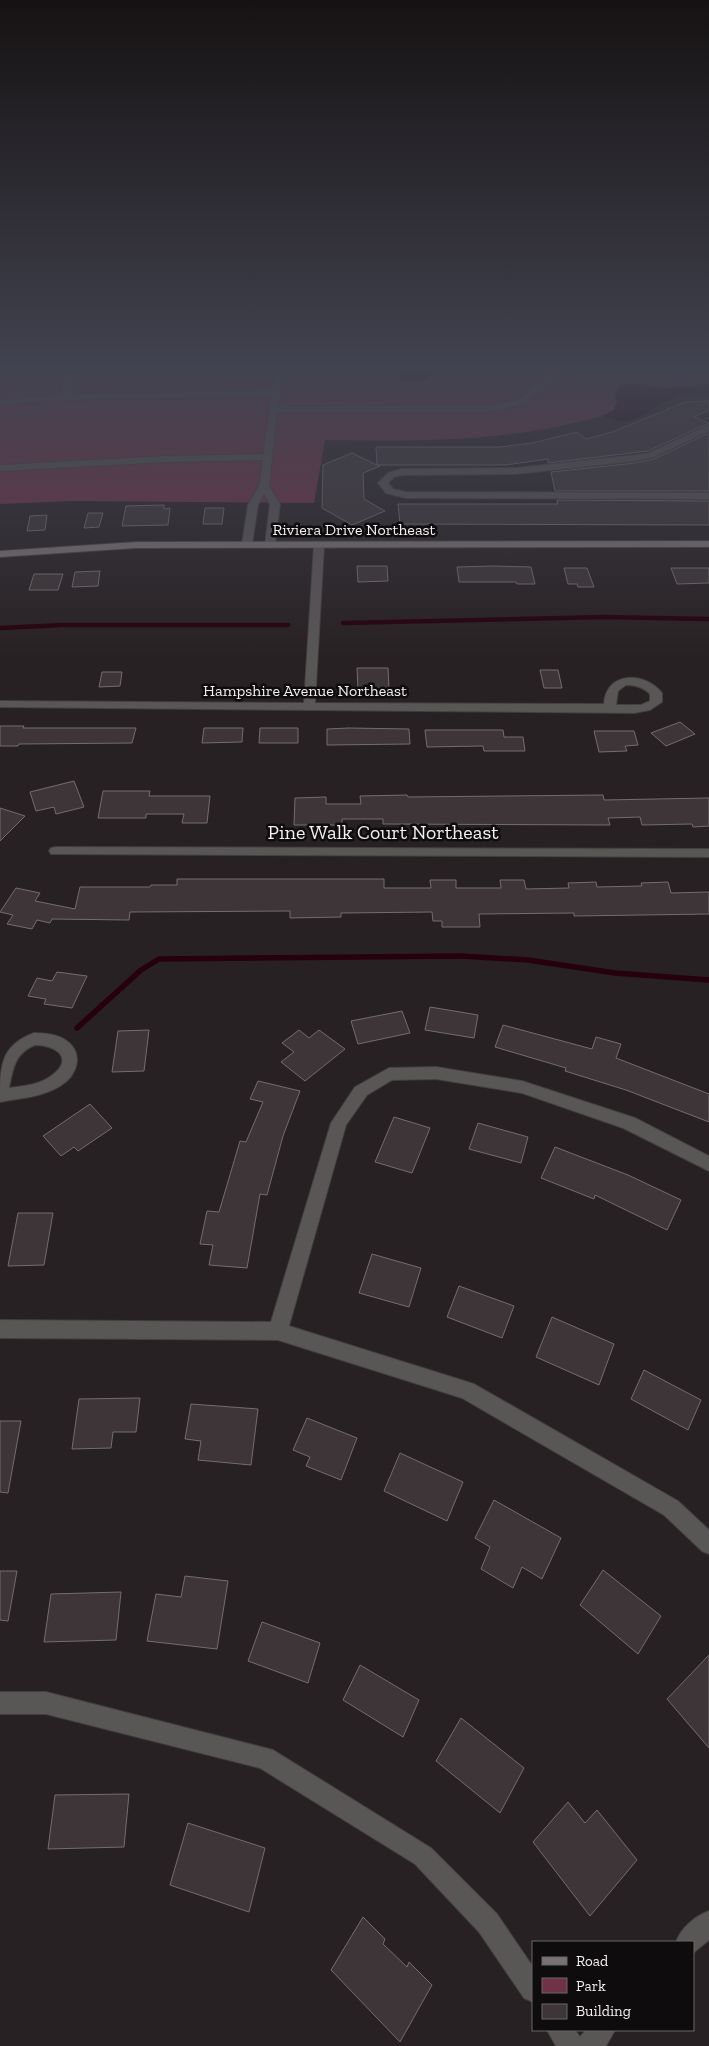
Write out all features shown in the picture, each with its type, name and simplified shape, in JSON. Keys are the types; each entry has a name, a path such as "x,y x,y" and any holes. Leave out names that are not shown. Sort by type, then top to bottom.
{"street":[{"path":"247,544 253,505 264,486 266,467"},
{"path":"548,467 516,471 401,472 391,475 382,483 385,489 392,493 406,495 709,496"},
{"path":"264,486 275,504 270,545"},
{"path":"309,707 319,544"},
{"name":"Riviera Drive Northeast","path":"0,554 136,545 709,544"},
{"name":"Hampshire Avenue Northeast","path":"0,704 610,708"},
{"name":"Pine Walk Court Northeast","path":"56,851 709,853"},
{"path":"0,1092 10,1056 16,1048 36,1039 56,1040 68,1051 69,1066 57,1081 47,1086 0,1096"},
{"path":"278,1331 339,1123 361,1091 389,1074 436,1073 522,1087 629,1124 709,1164"},
{"path":"0,1329 278,1331 467,1390 671,1508 709,1544"},
{"path":"0,1703 46,1703 265,1758 422,1856 488,1923 532,1988"},
{"path":"689,1941 709,1922"},
{"path":"561,2031 571,2046"},
{"path":"590,2046 601,2031"}],"green space":[{"path":"0,467 320,467 314,503 73,501 0,504"}],"building":[{"path":"323,467 376,467 363,473 364,499 385,511 352,525 322,508"},
{"path":"593,467 709,467 709,491 555,491 551,472"},
{"path":"557,500 709,501 709,525 400,524 398,504 558,504"},
{"path":"164,505 164,509 170,508 168,525 122,526 126,506"},
{"path":"205,508 224,508 222,524 203,524"},
{"path":"88,513 103,513 99,527 84,528"},
{"path":"47,515 45,530 27,531 30,516"},
{"path":"357,566 387,566 388,581 358,582"},
{"path":"457,567 531,567 535,584 459,582"},
{"path":"564,568 587,568 594,587 578,587 577,584 568,584"},
{"path":"671,568 709,568 709,583 677,584"},
{"path":"100,571 98,586 72,587 75,572"},
{"path":"34,574 63,574 58,590 29,590"},
{"path":"357,668 388,668 389,688 358,688"},
{"path":"540,670 558,670 562,688 544,688"},
{"path":"102,672 122,672 120,686 99,687"},
{"path":"680,722 695,734 666,746 651,733"},
{"path":"0,726 24,726 23,728 136,728 132,743 19,744 18,746 0,746"},
{"path":"204,728 243,728 242,742 202,743"},
{"path":"260,728 298,728 298,743 259,743"},
{"path":"327,729 409,729 410,744 327,745"},
{"path":"425,730 503,730 504,737 523,737 525,751 484,751 483,746 427,747"},
{"path":"594,731 634,731 638,745 625,746 627,751 599,752"},
{"path":"74,781 84,807 56,814 54,807 36,811 30,792"},
{"path":"103,791 150,791 149,796 210,796 207,823 182,823 184,814 146,814 146,818 98,818"},
{"path":"407,795 408,797 603,795 604,800 709,798 709,826 693,827 692,824 642,825 640,817 608,818 610,825 383,824 383,819 342,819 342,825 294,825 295,798 326,797 326,804 361,804 360,796"},
{"path":"0,808 25,816 0,841"},
{"path":"177,879 384,879 384,888 431,888 430,880 456,880 456,888 501,888 500,880 524,880 526,889 569,888 568,883 596,882 597,887 642,886 641,883 668,882 671,893 709,892 709,914 574,916 574,913 479,914 480,927 442,927 442,921 433,921 432,912 341,913 341,917 290,918 290,911 130,912 129,920 52,919 50,923 37,920 32,929 7,924 13,915 0,912 16,888 40,893 35,901 75,909 80,887 177,885"},
{"path":"57,972 87,976 72,1008 44,1004 46,999 28,996 37,978 52,981"},
{"path":"430,1007 478,1015 474,1038 425,1030"},
{"path":"402,1011 410,1033 358,1044 351,1021"},
{"path":"503,1025 592,1049 596,1037 621,1044 616,1058 709,1094 709,1122 626,1090 565,1071 566,1068 495,1047"},
{"path":"149,1030 144,1071 112,1072 118,1031"},
{"path":"299,1030 309,1038 319,1030 345,1049 305,1081 281,1062 294,1052 282,1043"},
{"path":"258,1081 300,1091 283,1136 267,1195 260,1194 247,1268 209,1265 213,1245 200,1244 207,1211 219,1212 240,1141 246,1142 263,1102 250,1099"},
{"path":"90,1104 112,1128 78,1151 74,1147 61,1156 43,1136"},
{"path":"394,1117 430,1128 412,1173 375,1162"},
{"path":"478,1123 528,1137 521,1163 469,1149"},
{"path":"555,1147 628,1175 681,1200 667,1230 595,1195 594,1199 541,1178"},
{"path":"18,1213 53,1213 44,1265 8,1266"},
{"path":"372,1254 421,1268 409,1307 359,1293"},
{"path":"459,1286 514,1306 502,1338 447,1317"},
{"path":"552,1317 614,1344 599,1385 536,1357"},
{"path":"644,1370 701,1400 688,1430 631,1399"},
{"path":"140,1398 136,1432 113,1432 111,1448 72,1449 79,1399"},
{"path":"191,1404 258,1409 251,1465 198,1460 201,1441 185,1439"},
{"path":"307,1418 357,1438 341,1480 306,1466 310,1457 293,1450"},
{"path":"0,1421 21,1421 8,1493 0,1492"},
{"path":"400,1453 463,1482 447,1521 384,1491"},
{"path":"494,1500 561,1538 542,1579 522,1567 513,1588 481,1569 490,1547 475,1538"},
{"path":"603,1570 661,1616 638,1654 580,1605"},
{"path":"0,1571 17,1571 8,1621 0,1620"},
{"path":"185,1576 228,1581 217,1649 147,1641 156,1594 181,1597"},
{"path":"121,1592 116,1640 44,1642 51,1594"},
{"path":"262,1622 320,1643 308,1683 248,1661"},
{"path":"709,1655 709,1748 667,1699"},
{"path":"360,1665 419,1700 403,1737 343,1700"},
{"path":"461,1718 524,1768 500,1813 436,1761"},
{"path":"129,1794 124,1847 48,1849 55,1795"},
{"path":"568,1802 585,1823 597,1810 637,1860 590,1916 533,1842"},
{"path":"188,1823 265,1848 249,1912 170,1885"},
{"path":"363,1917 385,1939 383,1944 407,1967 409,1962 432,1985 400,2042 331,1970"}],"waterway":[{"path":"343,623 604,617 709,619"},
{"path":"0,628 63,625 288,625"},
{"path":"77,1028 141,970 159,959 461,956 528,960 615,973 709,980"}]}
